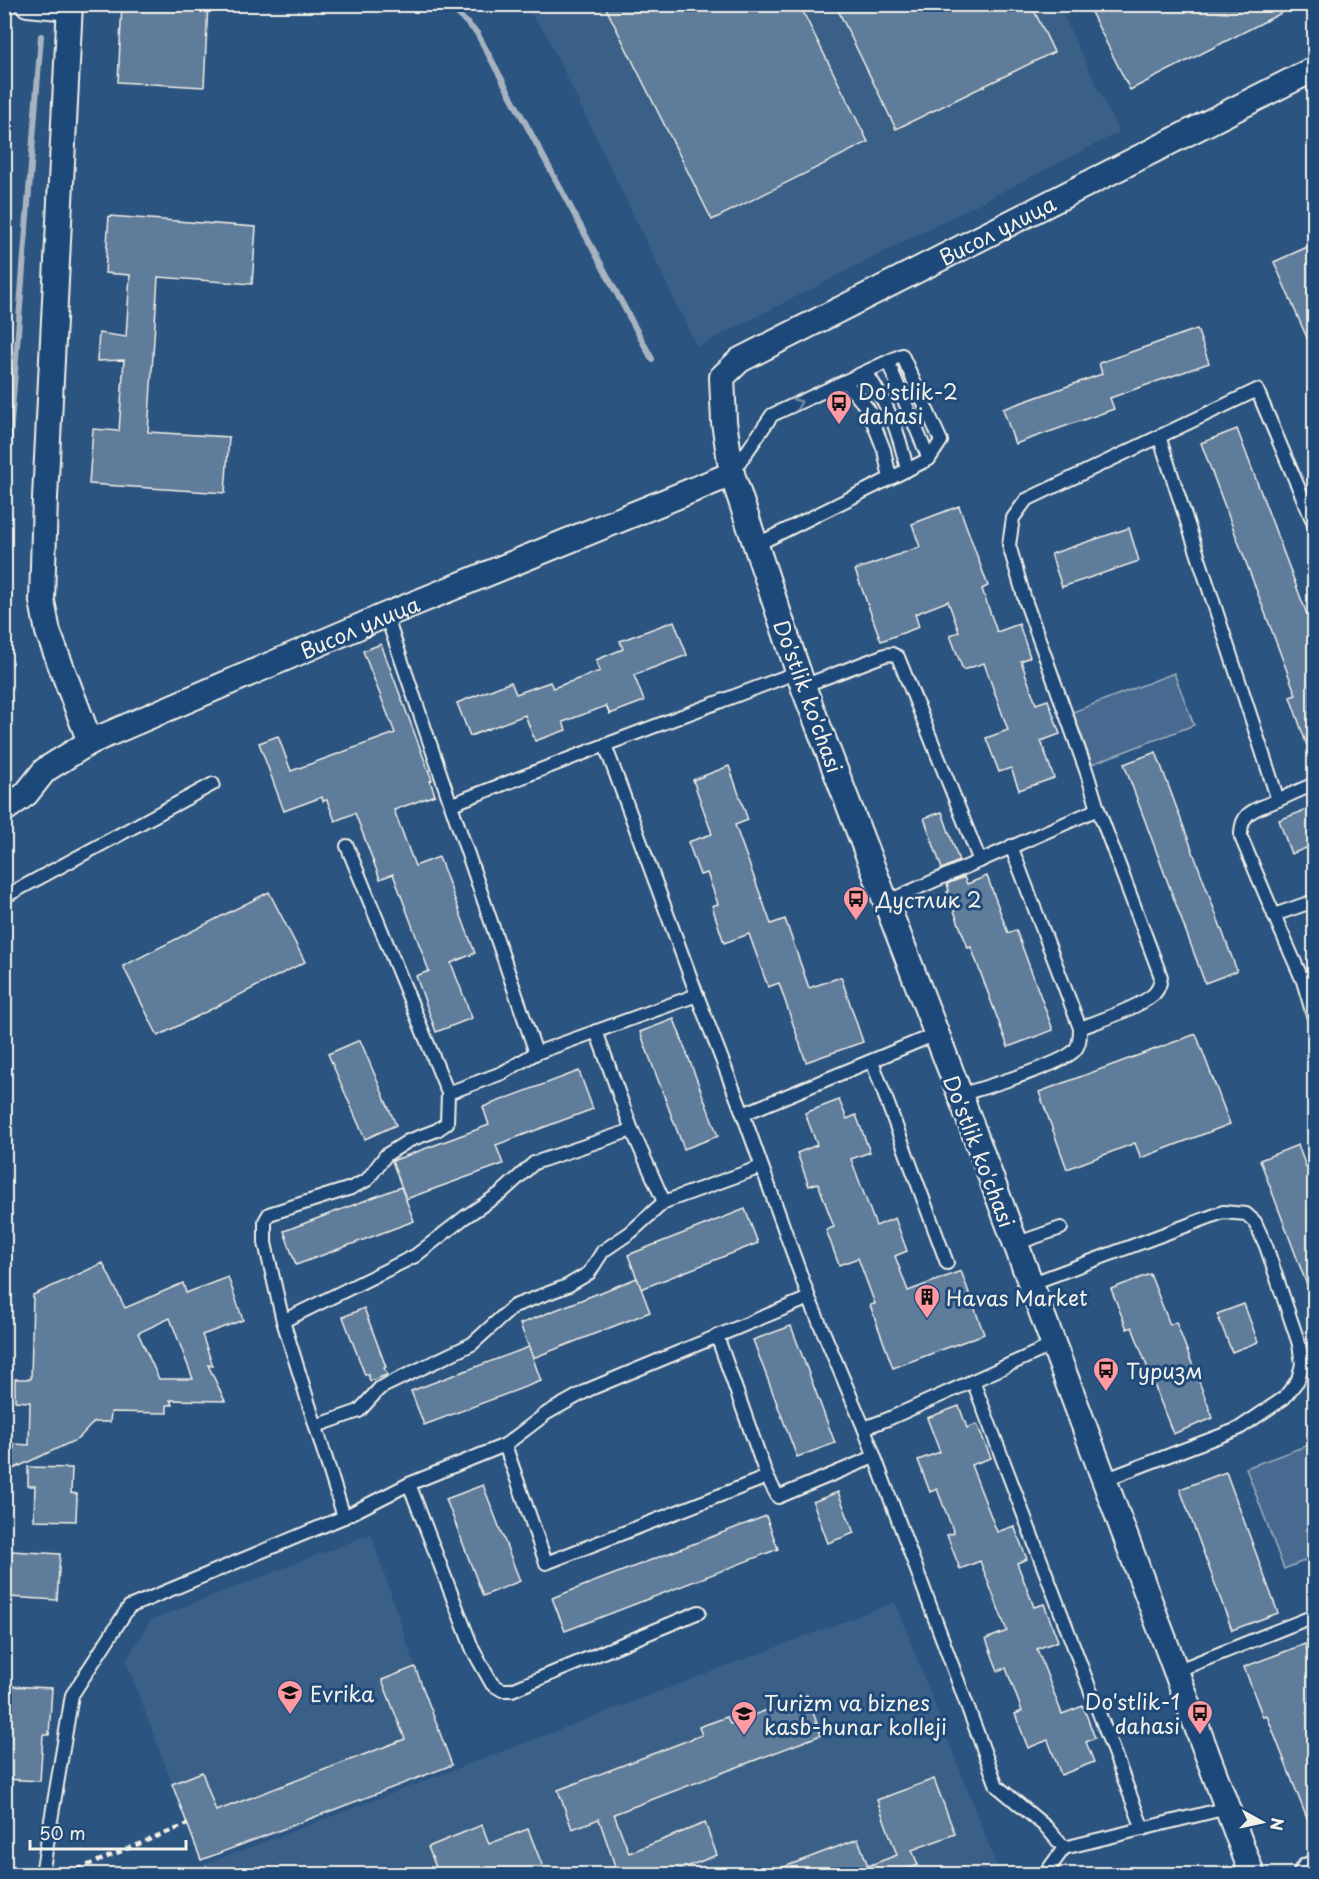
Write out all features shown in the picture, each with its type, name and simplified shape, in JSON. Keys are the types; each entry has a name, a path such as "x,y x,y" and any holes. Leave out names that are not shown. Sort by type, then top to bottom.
{"street":[{"path":"28,4 70,6 42,602 48,632 90,742"},
{"name":"Висол улица","path":"724,422 722,377 740,360 1314,69"},
{"name":"Do'stlik ko'chasi","path":"724,422 732,474 801,679 960,1095 1252,1875"},
{"name":"Висол улица","path":"4,810 26,794 45,770 90,742 386,615 732,474"}],"lane":[{"path":"732,474 772,415 902,356 941,441 929,459 756,545"},
{"path":"888,362 929,459"},
{"path":"866,372 882,397 900,437 907,470"},
{"path":"845,382 867,409 884,450 890,478"},
{"path":"1080,1028 1141,1002 1154,993 1160,985 1161,977 1098,809 1025,600 1009,545 1013,518 1026,500 1257,390 1314,524"},
{"path":"1159,436 1278,800"},
{"path":"386,615 536,1053"},
{"path":"452,804 605,745 801,679 892,654 898,657 980,861"},
{"path":"605,745 809,1298 864,1428 997,1786 1046,1827 1064,1848"},
{"path":"4,897 213,784"},
{"path":"1314,784 1245,816 1240,824 1241,837 1274,915 1309,978 1314,1018"},
{"path":"886,902 1098,809"},
{"path":"344,1517 284,1321 265,1243 265,1221 270,1214 351,1188 367,1180 386,1155 408,1141 437,1130 447,1123 448,1093 347,846"},
{"path":"960,1095 1055,1063 1071,1055 1077,1048 1080,1028 1011,846"},
{"path":"1274,915 1314,901"},
{"path":"448,1093 502,1073 536,1053 697,995"},
{"path":"596,1031 632,1130 664,1202"},
{"path":"743,1114 936,1034"},
{"path":"872,1061 947,1263"},
{"path":"284,1321 416,1256 465,1217 501,1193 534,1163 632,1130"},
{"path":"316,1426 359,1411 380,1388 472,1344 514,1306 567,1286 589,1273 603,1251 631,1232 664,1202 761,1167"},
{"path":"1030,1284 1223,1212 1246,1214 1255,1222 1266,1246 1299,1344 1302,1364 1298,1380 1284,1398 1238,1429 1104,1480"},
{"path":"1015,1244 1061,1228"},
{"path":"42,1875 72,1695 129,1606 344,1517 409,1484 505,1445 547,1413 591,1389 809,1298"},
{"path":"717,1336 767,1477 778,1497 874,1457"},
{"path":"864,1428 1053,1345"},
{"path":"973,1381 1143,1829"},
{"path":"505,1445 546,1563 767,1477"},
{"path":"409,1484 473,1650 492,1684 502,1690 512,1690 699,1612"},
{"path":"1176,1671 1314,1616"},
{"path":"1045,1875 1064,1848 1227,1808"}],"path":[{"path":"56,1875 71,1872 188,1824"}],"shaded area":[{"path":"523,5 1058,5 1119,132 697,347 545,32"},
{"path":"1174,673 1194,725 1092,764 1073,712"},
{"path":"1311,1444 1314,1452 1314,1557 1284,1569 1246,1468"},
{"name":"Evrika","path":"371,1534 415,1667 452,1765 201,1860 126,1661 151,1620"},
{"name":"Turizm va biznes kasb-hunar kolleji","path":"895,1602 999,1872 992,1874 180,1874"}],"building":[{"path":"122,4 208,4 204,87 118,82"},
{"path":"604,4 799,4 868,142 712,220"},
{"path":"835,4 1031,4 1054,52 896,129"},
{"path":"1087,4 1299,4 1130,90"},
{"path":"109,216 256,227 252,284 158,277 148,432 229,437 225,493 89,484 93,429 119,431 124,360 97,361 99,333 126,337 130,275 105,273"},
{"path":"1314,244 1314,354 1274,262"},
{"path":"1197,329 1209,363 1110,398 1114,409 1015,444 1003,409 1102,374 1099,363"},
{"path":"1237,429 1314,633 1314,759 1312,760 1290,697 1296,695 1201,443"},
{"path":"959,506 988,586 982,589 997,632 1019,624 1030,657 1021,661 1036,704 1048,700 1060,734 1041,741 1054,778 1019,790 1011,768 999,772 986,738 1008,730 984,663 963,670 950,635 959,632 948,601 915,614 919,627 881,641 855,570 920,547 912,524"},
{"path":"1129,528 1139,561 1062,587 1051,554"},
{"path":"674,621 687,655 634,675 644,701 610,714 606,706 563,722 566,730 535,741 525,715 470,736 457,703 511,682 516,694 550,682 553,688 600,671 596,660 623,649 620,641"},
{"path":"381,644 432,780 430,781 435,795 394,810 415,866 439,857 475,953 451,963 472,1018 436,1032 416,976 429,971 393,874 380,879 355,813 335,821 327,800 323,801 322,797 284,811 259,743 278,736 291,771 395,733 363,651"},
{"path":"1156,752 1237,971 1205,983 1124,764"},
{"path":"729,766 748,820 735,825 771,924 785,919 809,988 841,977 863,1042 806,1062 779,983 768,987 749,934 724,943 712,906 718,904 707,873 700,875 688,842 712,834 693,780"},
{"path":"1314,807 1314,845 1291,854 1279,820"},
{"path":"942,812 959,861 942,869 924,818"},
{"path":"987,876 1008,933 1016,930 1053,1030 1008,1047 971,947 968,948 947,892 949,891 947,884 964,877 967,884"},
{"path":"269,892 305,962 158,1036 123,966"},
{"path":"674,1019 718,1136 684,1149 640,1032"},
{"path":"1196,1034 1230,1124 1141,1158 1135,1143 1067,1169 1039,1092"},
{"path":"360,1040 396,1125 365,1139 328,1054"},
{"path":"579,1071 593,1109 496,1145 503,1164 406,1199 392,1161 489,1125 483,1107"},
{"path":"839,1100 847,1119 856,1115 870,1152 851,1159 876,1226 895,1218 907,1251 895,1256 908,1291 961,1271 984,1334 893,1368 870,1305 875,1304 858,1258 839,1265 826,1230 834,1227 818,1183 809,1186 797,1153 817,1145 805,1113"},
{"path":"1298,1145 1314,1189 1313,1301 1260,1160"},
{"path":"401,1187 414,1221 296,1265 284,1231"},
{"path":"745,1209 758,1243 641,1289 628,1255"},
{"path":"103,1263 125,1308 183,1283 186,1293 228,1277 243,1320 202,1335 213,1366 208,1365 225,1401 170,1400 173,1405 167,1405 167,1413 111,1412 110,1422 94,1422 78,1439 13,1469 14,1444 29,1445 30,1402 15,1401 15,1379 31,1379 33,1295","holes":["170,1318 193,1379 159,1379 138,1333"]},
{"path":"1150,1274 1170,1325 1176,1322 1213,1418 1173,1434 1132,1327 1127,1329 1111,1289"},
{"path":"637,1278 650,1312 533,1358 520,1324"},
{"path":"1244,1304 1258,1342 1232,1352 1217,1314"},
{"path":"364,1308 387,1375 370,1381 368,1374 365,1375 343,1317"},
{"path":"791,1326 835,1443 797,1457 753,1340"},
{"path":"529,1347 541,1381 424,1425 411,1391"},
{"path":"959,1406 967,1428 977,1424 991,1458 971,1465 997,1532 1014,1526 1027,1559 1017,1563 1034,1607 1044,1604 1058,1641 1037,1649 1062,1714 1083,1706 1095,1738 1086,1742 1094,1762 1061,1775 1048,1740 1028,1748 1015,1714 1022,1711 1006,1668 998,1671 986,1639 1007,1631 980,1561 960,1569 947,1535 954,1533 937,1489 930,1492 918,1460 940,1452 927,1418"},
{"path":"28,1467 72,1468 71,1493 77,1494 76,1521 34,1520 35,1486 28,1486"},
{"path":"1226,1472 1278,1613 1232,1630 1180,1489"},
{"path":"483,1485 520,1581 483,1596 446,1499"},
{"path":"838,1492 854,1533 828,1543 813,1502"},
{"path":"766,1516 778,1549 565,1631 552,1598"},
{"path":"11,1551 60,1554 57,1600 9,1597"},
{"path":"1305,1644 1314,1669 1313,1834 1267,1716 1263,1717 1244,1667"},
{"path":"415,1667 452,1765 201,1860 172,1784 202,1772 216,1811 405,1739 382,1680"},
{"path":"7,1686 52,1688 49,1735 43,1735 40,1781 4,1779"},
{"path":"807,1695 821,1735 614,1814 629,1853 705,1823 717,1855 666,1875 618,1875 599,1819 572,1829 558,1790 702,1735 699,1727 727,1717 730,1724"},
{"path":"934,1779 955,1834 912,1850 918,1865 891,1875 768,1875 768,1873 858,1839 868,1866 897,1855 877,1800"},
{"path":"482,1825 489,1844 528,1829 546,1875 439,1875 428,1847"}],"waterway":[{"path":"448,4 477,33 652,359"},
{"path":"4,513 41,36"}],"place":[{"name":"Do'stlik-2 dahasi","path":"839,426"},
{"name":"Дустлик 2","path":"856,922"},
{"name":"Havas Market","path":"927,1320"},
{"name":"Туризм","path":"1106,1393"},
{"name":"Evrika","path":"290,1716"},
{"name":"Do'stlik-1 dahasi","path":"1200,1736"},
{"name":"Turizm va biznes kasb-hunar kolleji","path":"744,1737"}]}
